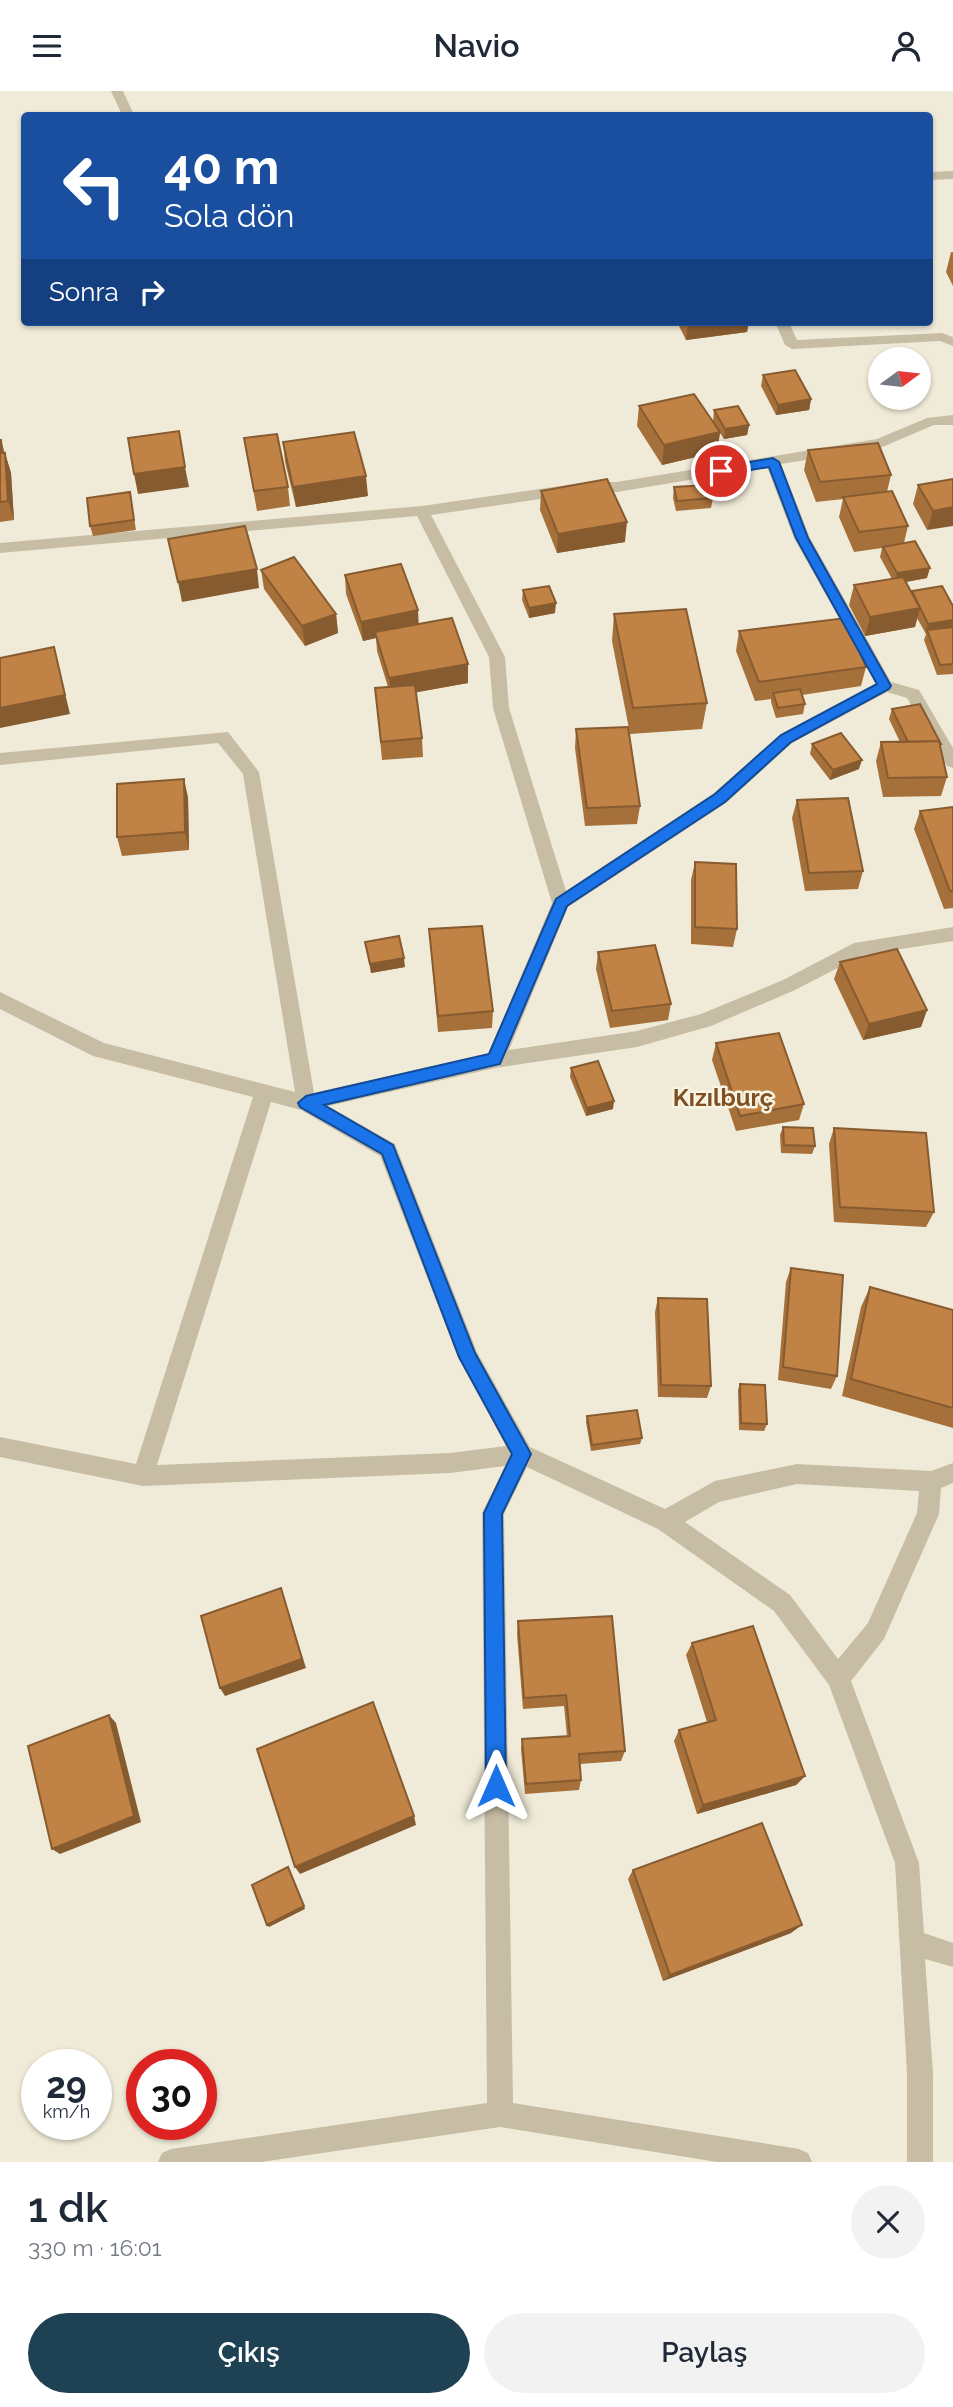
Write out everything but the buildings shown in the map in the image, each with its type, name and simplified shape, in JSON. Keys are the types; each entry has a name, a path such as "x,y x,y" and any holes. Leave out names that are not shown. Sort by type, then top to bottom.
{"street":[{"path":"117,91 127,112"},
{"path":"933,176 953,176"},
{"path":"784,326 792,345 929,338 953,342"},
{"path":"0,548 422,511 588,487 617,487 880,443 932,421 953,420"},
{"path":"773,462 802,538 885,686"},
{"path":"422,511 497,657 501,708 561,903"},
{"path":"495,1060 561,903 720,798 786,739 885,686 913,694 953,762"},
{"path":"0,759 222,736 251,772 306,1103"},
{"path":"306,1103 495,1060 638,1039 704,1021 789,985 860,948 953,934"},
{"path":"0,1000 100,1050 306,1103 388,1150 468,1357 522,1454"},
{"path":"143,1476 264,1094"},
{"path":"0,1447 143,1476 450,1463 522,1454 666,1521 782,1603 838,1678 907,1863 920,2073 920,2162"},
{"path":"500,2114 493,1513 522,1454"},
{"path":"666,1521 715,1492 797,1474 931,1481 953,1473"},
{"path":"838,1678 876,1631 928,1514 931,1481"},
{"path":"912,1942 953,1955"},
{"path":"171,2162 500,2114 799,2162"}],"district":[{"name":"Kızılburç","path":"723,1098"}],"route":[{"path":"496,1786 493,1513 522,1454 468,1357 388,1150 306,1103 495,1060 561,903 720,798 786,739 885,686 802,538 773,462 721,471"}]}
